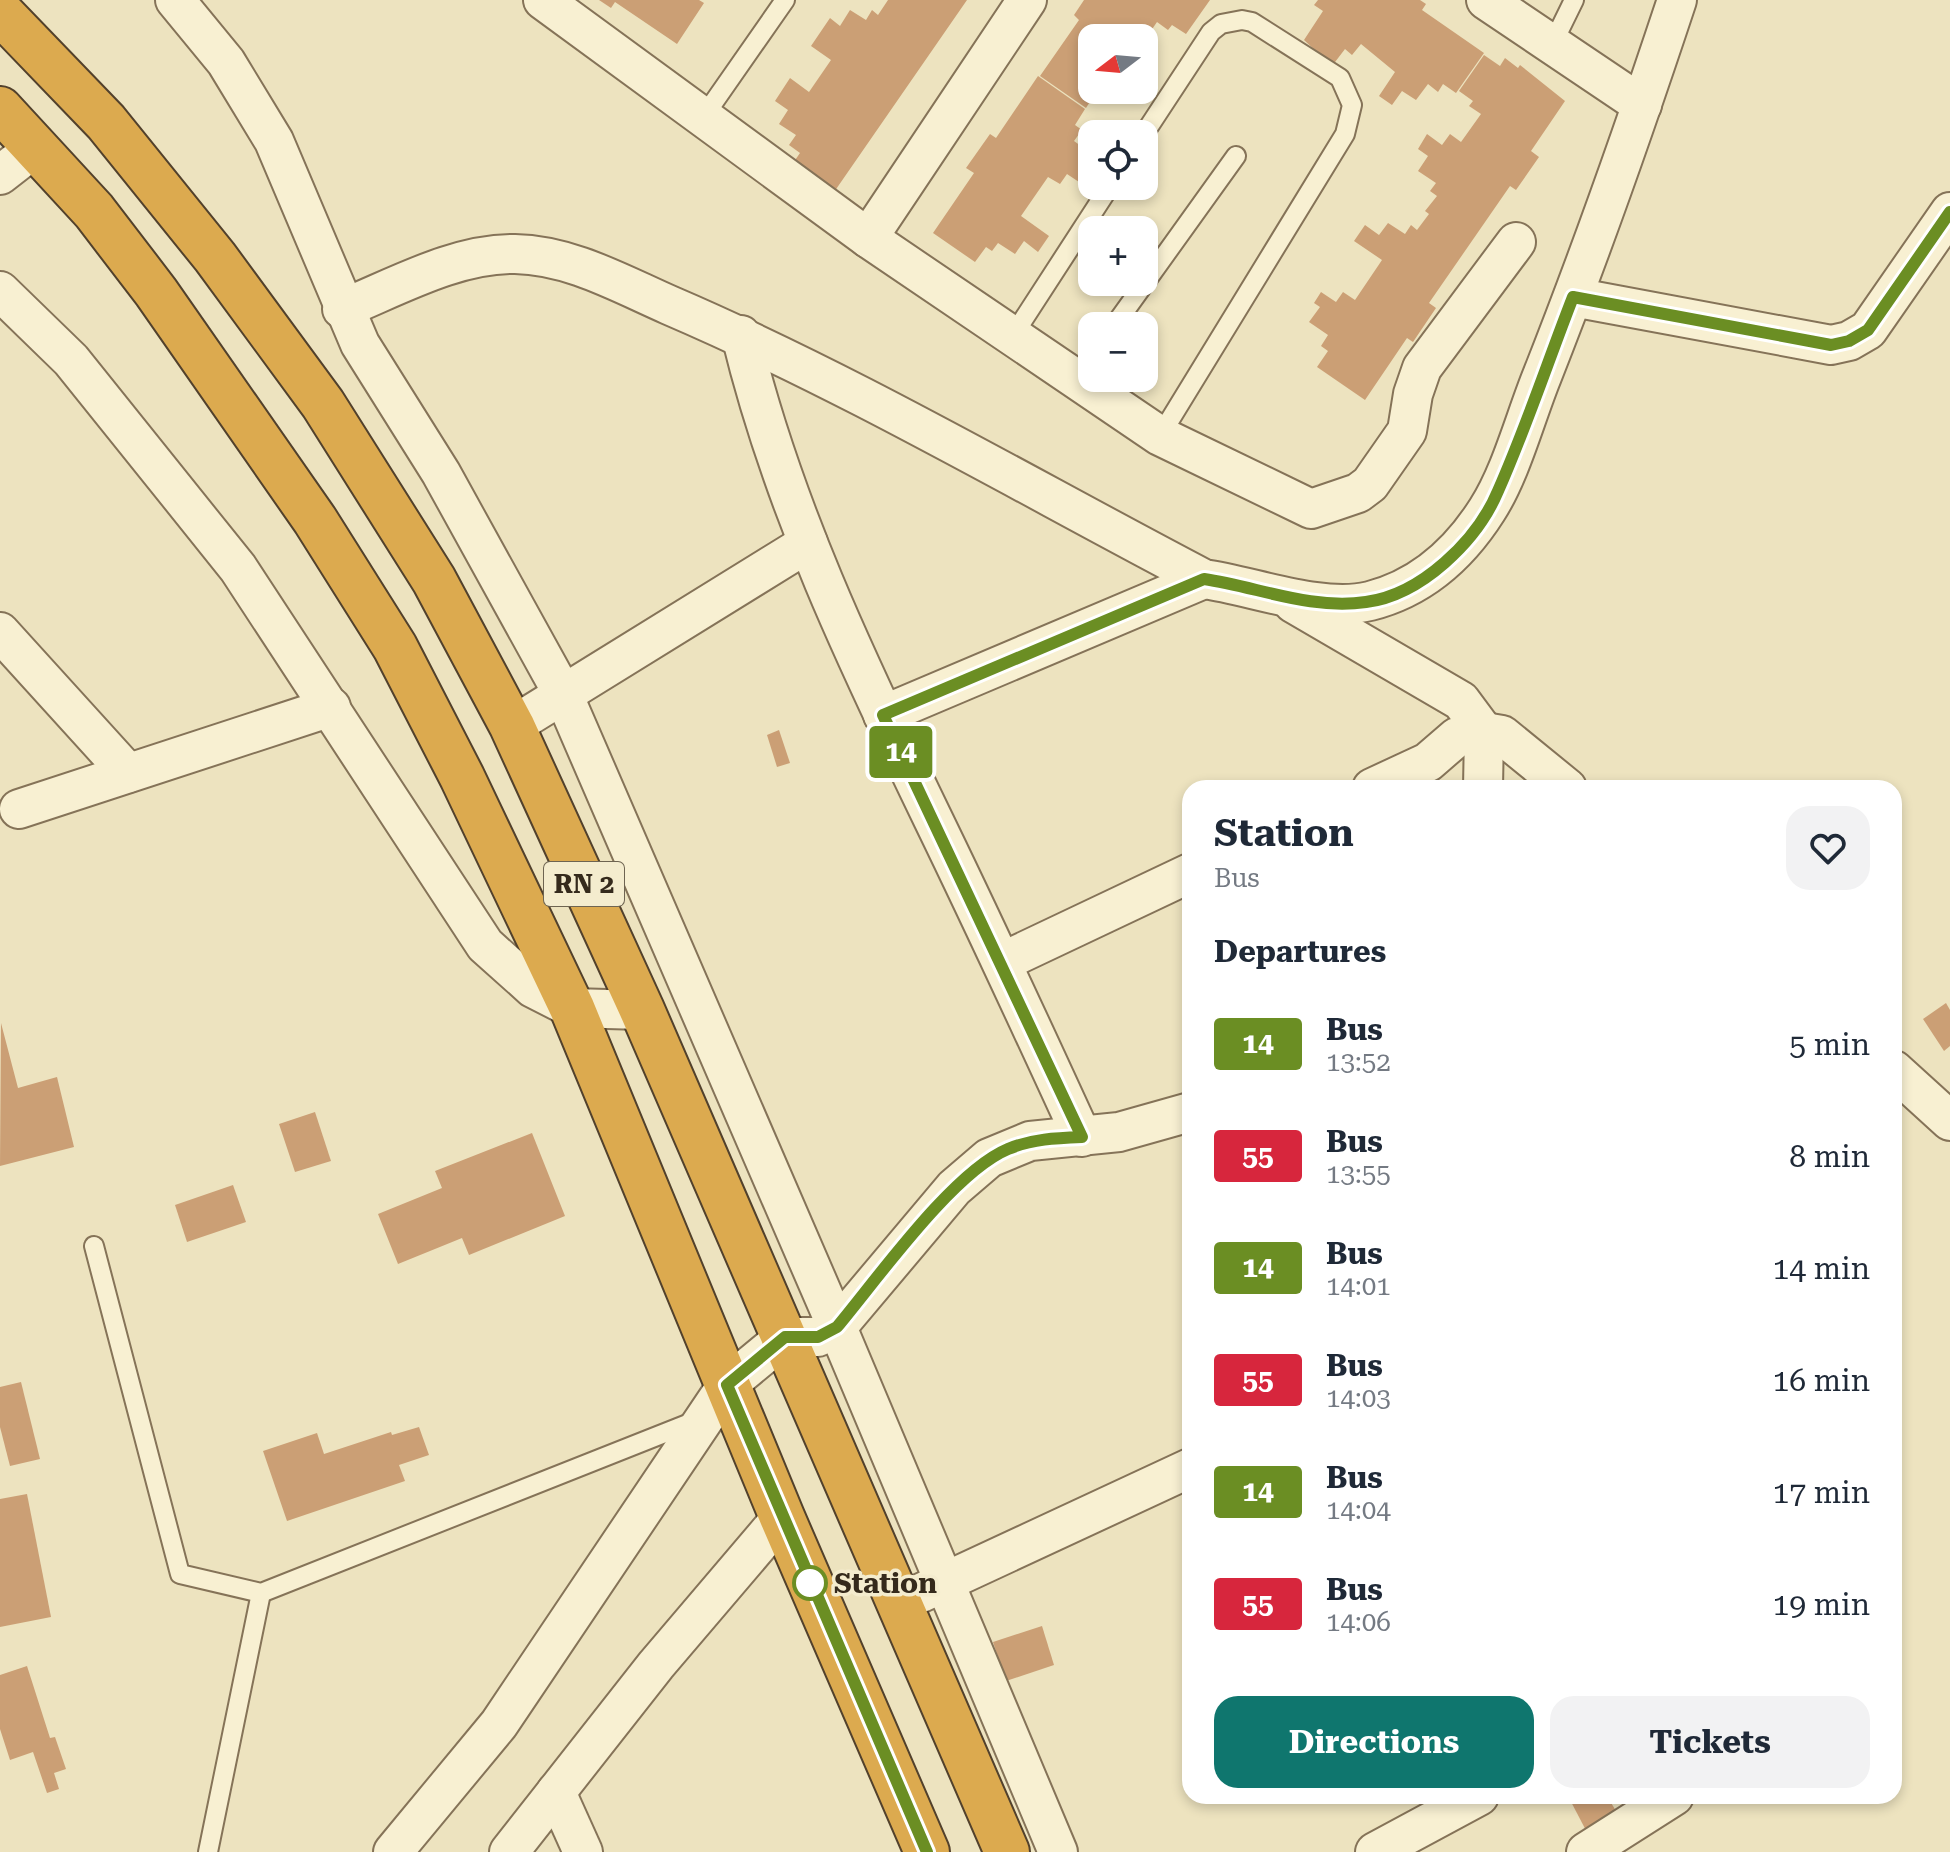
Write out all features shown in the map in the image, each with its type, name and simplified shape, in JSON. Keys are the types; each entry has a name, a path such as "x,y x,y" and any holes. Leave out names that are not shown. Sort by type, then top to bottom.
{"highway":[{"name":"RN 2","path":"0,12 106,122 215,257 323,404 434,580 512,726 642,1010 1007,1852"},
{"name":"RN 2","path":"0,109 94,211 156,292 298,495 379,621 462,777 572,1008 717,1401 782,1517 927,1852"}],"street":[{"path":"543,0 702,119 1012,337 1078,365"},
{"path":"868,238 1027,0"},
{"path":"1486,0 1551,47 1642,105"},
{"path":"1289,600 1367,602 1425,578 1448,558 1498,492 1573,297 1677,0"},
{"path":"189,8 274,141 294,183 342,309 365,353 441,473 563,694 837,1327 942,1583 1058,1852"},
{"path":"0,175 36,147"},
{"path":"1573,297 1831,345 1849,341 1868,330 1950,212"},
{"path":"1111,392 1160,436 1311,509 1358,493 1370,484 1407,431 1413,394 1422,368 1516,242"},
{"path":"342,309 455,264 482,257 540,255 568,261 741,335 1204,579 1242,585 1289,600 1461,701 1484,732 1483,780"},
{"path":"0,291 71,360 208,530 291,643 485,945 533,988 572,1008 642,1010"},
{"path":"741,335 767,436 808,543 883,715 1082,1137"},
{"path":"512,726 808,543"},
{"path":"883,715 1204,579"},
{"path":"0,632 128,773"},
{"path":"19,809 331,707"},
{"path":"1389,780 1428,762 1457,737 1484,732 1502,735 1557,780"},
{"path":"1002,962 1182,877"},
{"path":"1902,1077 1950,1121"},
{"path":"393,1852 499,1724 717,1401 785,1337 818,1337 837,1327 971,1172 989,1158 1030,1141 1082,1137 1143,1126 1182,1114"},
{"path":"900,1602 1182,1472"},
{"path":"509,1852 656,1665 782,1517"},
{"path":"556,1792 583,1852"},
{"path":"1375,1852 1464,1804"},
{"path":"1586,1852 1661,1804"}],"lane":[{"path":"702,119 785,0"},
{"path":"1551,47 1574,0"},
{"path":"1153,120 1211,32 1232,21 1252,22 1328,68 1340,78 1352,105 1345,134 1160,436"},
{"path":"1124,312 1236,156"},
{"path":"1012,337 1101,200"},
{"path":"94,1246 180,1574 261,1593 717,1401"},
{"path":"208,1852 261,1593"}],"building":[{"path":"599,0 699,0 704,3 677,44 615,2 611,8"},
{"path":"888,0 967,0 832,195 791,166 800,153 789,145 796,135 779,124 788,110 775,101 790,78 809,92 831,60 811,46 830,18 840,26 850,10 866,20 872,10 878,15"},
{"path":"1084,0 1210,0 1186,34 1172,25 1168,30 1157,22 1078,24 1078,102 1040,76 1079,20 1074,15"},
{"path":"1318,0 1420,0 1426,4 1422,10 1484,53 1456,93 1443,84 1438,92 1428,84 1416,100 1402,91 1392,105 1379,96 1395,72 1361,44 1352,55 1345,49 1332,66 1304,40 1323,11 1314,5"},
{"path":"1484,55 1500,66 1505,58 1518,68 1520,65 1565,101 1531,151 1539,157 1516,190 1510,186 1429,303 1436,308 1413,342 1407,338 1365,400 1317,367 1328,351 1321,346 1328,335 1309,322 1320,307 1314,303 1321,292 1336,302 1343,292 1355,300 1382,260 1354,241 1365,225 1379,235 1388,223 1405,234 1411,225 1417,230 1429,214 1425,211 1437,196 1430,191 1436,183 1418,171 1428,156 1418,149 1427,134 1442,145 1450,134 1461,142 1481,114 1469,106 1473,101 1459,91"},
{"path":"1038,76 1085,109 1075,125 1078,127 1074,141 1078,144 1078,181 1067,174 1060,184 1048,177 1021,216 1049,236 1038,252 1024,241 1015,254 998,243 992,251 986,247 975,262 933,233 974,173 966,168 990,134 996,138"},
{"path":"779,730 790,763 777,767 767,735"},
{"path":"1946,1003 1950,1010 1950,1046 1944,1051 1923,1019"},
{"path":"1,1023 18,1088 57,1077 74,1147 0,1166"},
{"path":"315,1112 331,1161 295,1172 279,1124"},
{"path":"532,1133 565,1216 469,1255 462,1238 398,1264 378,1214 442,1188 435,1171"},
{"path":"233,1185 246,1222 187,1242 175,1205"},
{"path":"21,1382 40,1459 10,1466 0,1427 0,1387"},
{"path":"419,1427 429,1455 399,1465 405,1481 287,1521 263,1451 317,1433 324,1454 391,1432 392,1435"},
{"path":"27,1494 51,1617 0,1627 0,1499"},
{"path":"1042,1626 1054,1665 1006,1681 993,1642"},
{"path":"27,1666 50,1738 55,1737 66,1769 54,1773 59,1789 47,1793 33,1752 10,1760 0,1729 0,1675"},
{"path":"1572,1804 1612,1804 1622,1821 1591,1840"}],"bus line":[{"name":"14","path":"927,1852 727,1385 785,1337 818,1337 837,1327 954,1188 989,1158 1030,1141 1082,1137 883,715 1204,579 1242,585 1289,600 1367,602 1398,592 1425,578 1448,558 1498,492 1573,297 1831,345 1849,341 1868,330 1950,212"}],"place":[{"name":"Station","path":"810,1583"}]}
